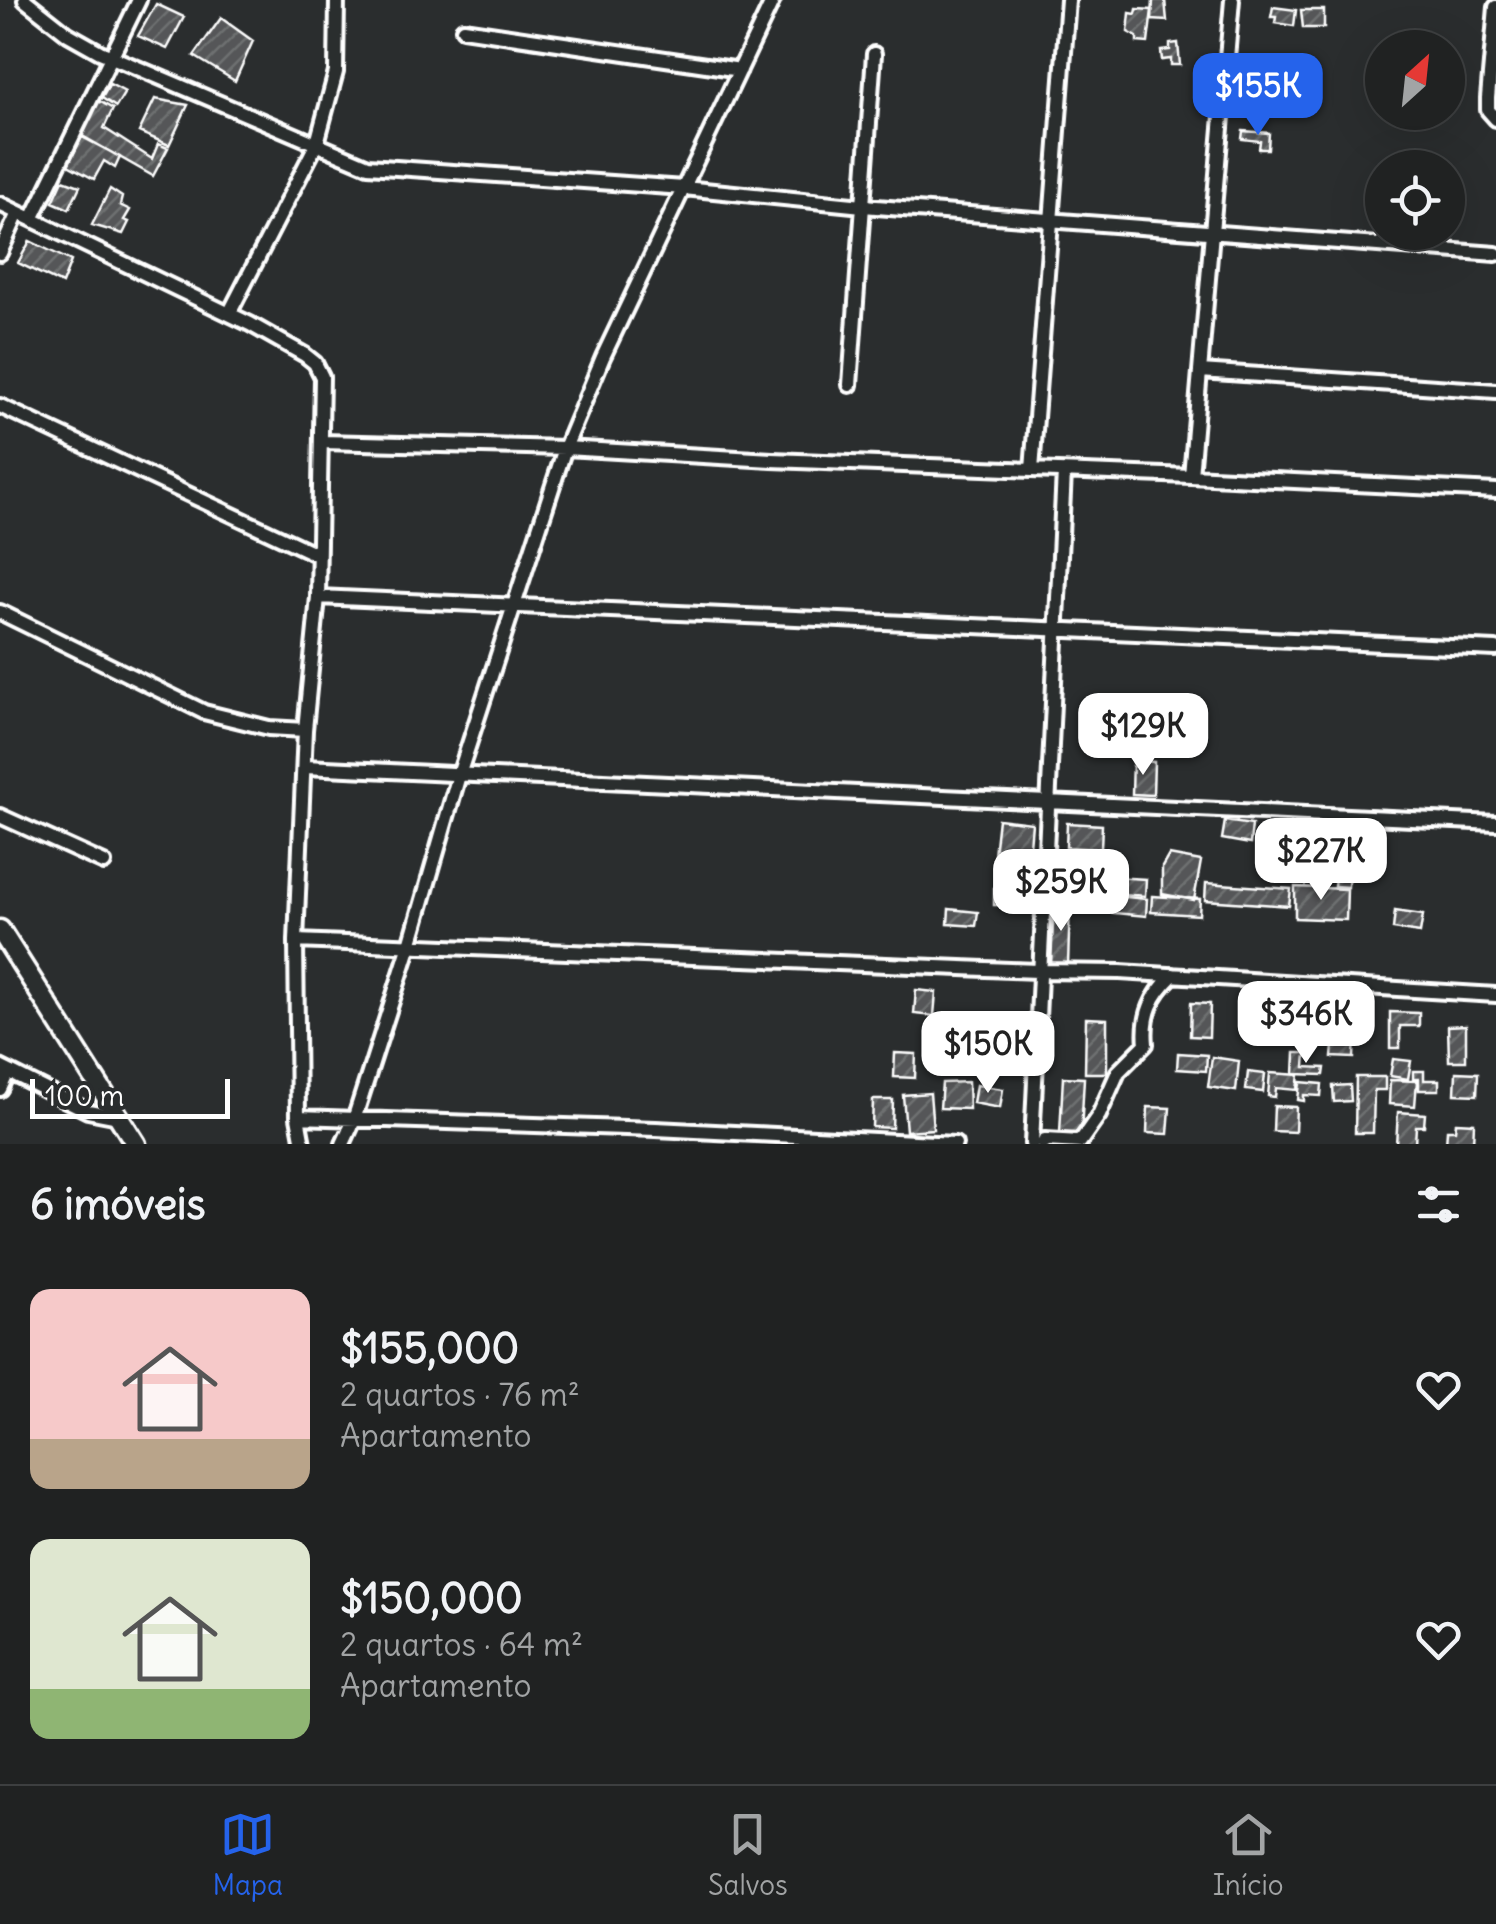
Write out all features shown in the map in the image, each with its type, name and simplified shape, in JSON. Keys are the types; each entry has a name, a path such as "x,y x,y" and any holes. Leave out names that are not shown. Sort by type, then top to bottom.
{"main road":[{"path":"0,930 136,1144"}],"street":[{"path":"25,0 78,40 339,156 380,168 684,188 863,206 1496,254"},
{"path":"32,219 140,0"},
{"path":"230,314 317,143 336,72 337,0"},
{"path":"343,1144 410,945 459,775 565,448 603,356 772,0"},
{"path":"1032,470 1068,0"},
{"path":"1191,476 1232,0"},
{"path":"1496,7 1488,110 1496,118"},
{"path":"462,29 740,70"},
{"path":"850,384 874,54"},
{"path":"0,204 230,314 315,363 322,378 318,597 305,730 296,942 298,1116 303,1144"},
{"path":"0,253 18,213"},
{"path":"1200,371 1496,391"},
{"path":"0,406 318,555"},
{"path":"322,442 565,448 1496,491"},
{"path":"1032,1144 1064,472"},
{"path":"318,597 1496,649"},
{"path":"0,612 204,712 269,728 305,730"},
{"path":"305,767 1496,823"},
{"path":"0,816 104,863"},
{"path":"296,942 1173,975 1496,996"},
{"path":"1043,1144 1045,1140 1080,1142 1118,1072 1146,1044 1144,1023 1156,992 1173,975"},
{"path":"0,1088 4,1070 88,1111 119,1117"},
{"path":"298,1116 955,1144"}],"building":[{"path":"1153,0 1165,0 1167,21 1152,20"},
{"path":"156,4 184,17 167,49 138,36"},
{"path":"1273,7 1296,10 1294,26 1275,23 1276,17 1271,17"},
{"path":"1137,9 1152,10 1148,43 1137,42 1137,37 1128,32 1130,13 1136,14"},
{"path":"1301,10 1324,10 1324,28 1303,28"},
{"path":"221,18 253,41 235,81 194,56"},
{"path":"1178,43 1180,65 1171,65 1171,59 1162,60 1161,51"},
{"path":"1252,83 1272,85 1271,98 1251,97"},
{"path":"110,84 125,92 116,107 102,98"},
{"path":"155,99 188,105 169,145 139,132"},
{"path":"99,101 113,109 104,128 152,159 158,144 168,148 153,176 79,134"},
{"path":"1243,131 1269,133 1268,149 1259,149 1260,141 1242,139"},
{"path":"82,137 120,157 115,168 104,161 94,179 68,165"},
{"path":"63,180 80,186 69,209 53,202"},
{"path":"110,189 122,197 120,205 130,210 123,234 92,225"},
{"path":"30,241 71,261 62,284 18,263"},
{"path":"1133,760 1154,762 1153,795 1132,794"},
{"path":"998,819 1032,823 1029,859 994,855"},
{"path":"1225,821 1252,825 1250,844 1222,839"},
{"path":"1067,823 1102,825 1101,849 1066,847"},
{"path":"1275,837 1300,839 1298,862 1278,861"},
{"path":"1169,855 1201,861 1194,900 1162,894 1162,867"},
{"path":"1336,867 1349,868 1348,887 1334,886"},
{"path":"1111,877 1146,879 1145,896 1110,893"},
{"path":"1206,883 1291,889 1289,906 1205,900"},
{"path":"1295,887 1347,889 1346,920 1295,918"},
{"path":"994,888 1032,889 1032,906 994,905"},
{"path":"1084,893 1147,899 1146,916 1083,910"},
{"path":"1152,896 1200,899 1199,915 1151,912"},
{"path":"1054,901 1070,901 1068,966 1051,965"},
{"path":"949,909 978,912 976,926 948,924"},
{"path":"1395,911 1423,915 1420,933 1393,929"},
{"path":"916,990 936,992 934,1016 914,1014"},
{"path":"1191,1003 1210,1004 1209,1037 1190,1036"},
{"path":"1390,1012 1419,1013 1419,1026 1400,1026 1400,1048 1390,1048"},
{"path":"946,1017 981,1020 978,1061 943,1059"},
{"path":"1086,1018 1107,1019 1107,1073 1085,1073"},
{"path":"1466,1025 1466,1061 1449,1061 1448,1026"},
{"path":"1334,1034 1355,1035 1354,1058 1332,1057"},
{"path":"895,1053 916,1054 915,1078 894,1077"},
{"path":"1178,1053 1207,1055 1206,1071 1177,1069"},
{"path":"1295,1053 1306,1053 1305,1067 1325,1068 1324,1075 1294,1074"},
{"path":"1212,1057 1239,1061 1236,1091 1208,1087"},
{"path":"1393,1059 1411,1061 1408,1079 1390,1076"},
{"path":"1413,1071 1424,1071 1424,1080 1439,1080 1439,1090 1419,1090 1419,1079 1413,1079"},
{"path":"1248,1072 1265,1074 1263,1092 1246,1090"},
{"path":"1456,1072 1478,1073 1477,1095 1455,1094"},
{"path":"1270,1073 1299,1075 1297,1090 1276,1088 1275,1097 1268,1096"},
{"path":"1063,1077 1084,1078 1081,1134 1060,1133"},
{"path":"1356,1077 1385,1077 1385,1090 1374,1090 1373,1133 1355,1133"},
{"path":"1390,1080 1417,1081 1415,1106 1389,1104"},
{"path":"968,1082 969,1109 940,1108 942,1083"},
{"path":"1300,1082 1322,1084 1321,1096 1304,1095 1304,1101 1298,1100"},
{"path":"976,1085 1003,1089 1000,1108 973,1103"},
{"path":"1350,1085 1351,1101 1334,1102 1333,1086"},
{"path":"930,1093 933,1129 906,1131 903,1095"},
{"path":"873,1100 893,1100 892,1128 872,1127"},
{"path":"1274,1106 1296,1107 1295,1132 1273,1131"},
{"path":"1148,1107 1170,1108 1168,1134 1147,1133"},
{"path":"1398,1112 1425,1114 1424,1126 1416,1126 1415,1144 1396,1144"},
{"path":"1456,1122 1474,1123 1473,1144 1446,1144 1447,1130 1455,1130"}]}
